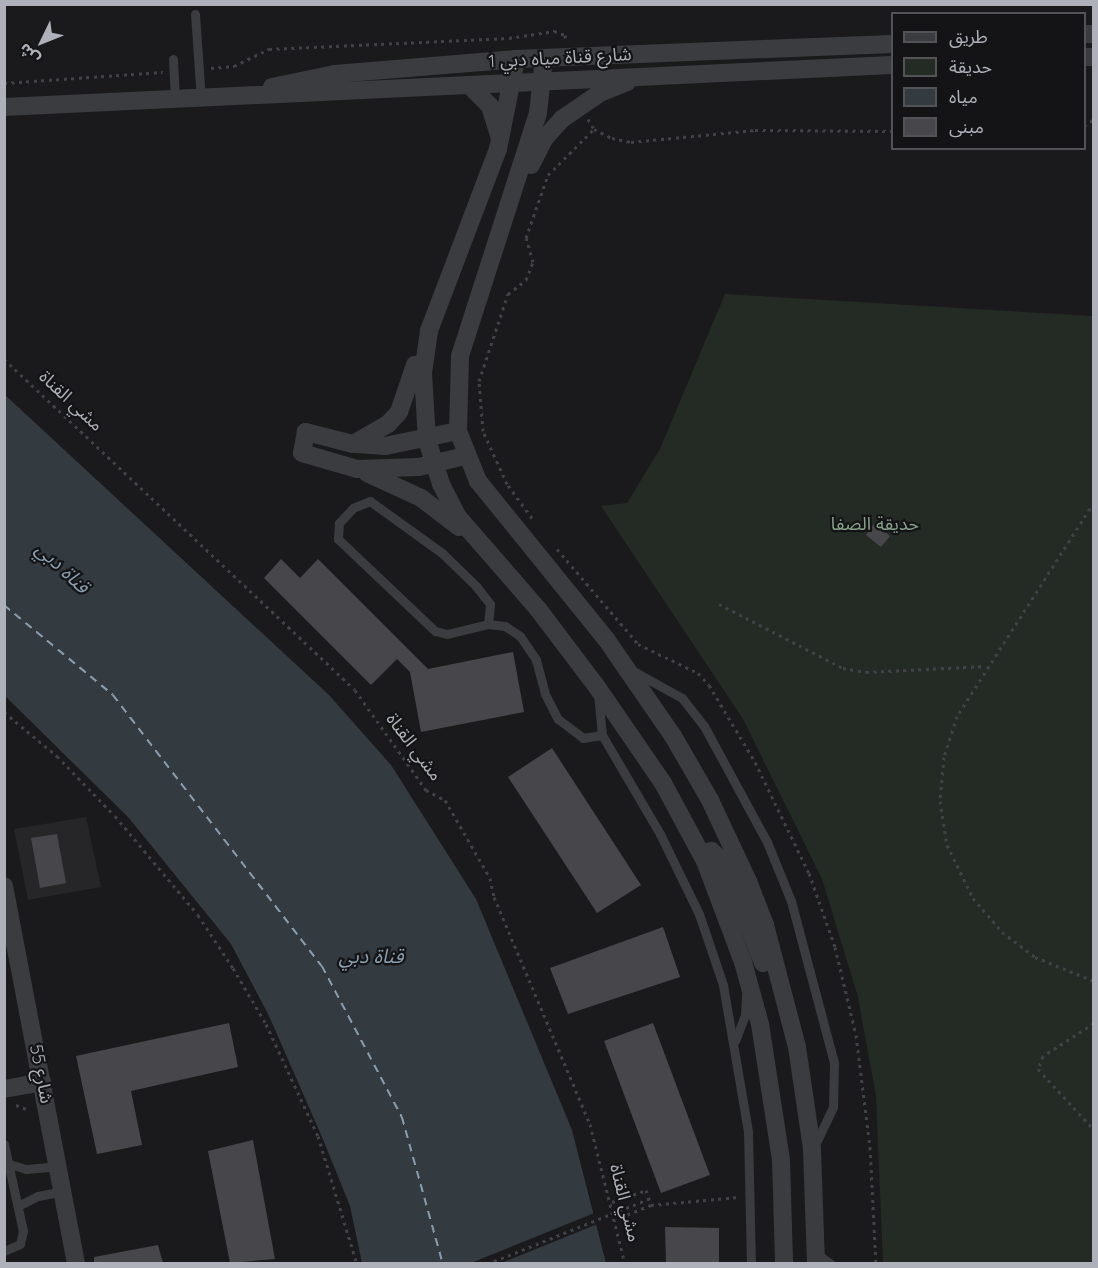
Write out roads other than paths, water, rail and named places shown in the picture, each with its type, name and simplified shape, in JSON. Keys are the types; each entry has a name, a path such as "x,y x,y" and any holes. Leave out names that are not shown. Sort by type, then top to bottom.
{"street":[{"name":"شارع قناة مياه دبي 1","path":"230,97 334,74 516,59 891,44"},
{"path":"544,58 538,113 495,241 460,356 458,430 465,456 508,523 619,658 673,736 726,832 765,925 789,1012 812,1149 821,1260"},
{"path":"353,444 388,424 399,411 411,385 418,350 429,331 498,149 516,59"},
{"name":"شارع قناة مياه دبي 1","path":"4,107 891,65"},
{"path":"495,241 505,234 544,139 580,107 600,93 647,76"},
{"path":"469,85 481,94 496,119 498,149"},
{"path":"429,331 423,373 427,440 434,465 458,517 538,609 597,687 663,783 705,861 748,976 760,1024 777,1130 784,1263"},
{"path":"458,430 427,440 385,446 353,444 306,432 302,453 357,469 421,498 484,548"},
{"path":"357,469 434,465 465,456"},
{"path":"705,861 711,851 722,860 750,923 768,981 789,1012"},
{"name":"شارع 55","path":"5,891 12,964 42,1082 76,1263"},
{"path":"5,1089 42,1082"}],"lane":[{"path":"195,14 197,69 201,99"},
{"path":"173,59 175,100"},
{"path":"488,624 490,604 476,586 442,554 370,501 353,508 339,523 338,539 435,632 447,634 488,624 505,626 520,636 536,660 545,694 558,719 569,731 582,738 602,735"},
{"path":"619,658 640,677 682,698 693,710 737,783 791,901 814,980 835,1071 833,1107 812,1149"},
{"path":"597,687 602,735 660,834 699,914 723,985 748,1132 752,1195 751,1263"},
{"path":"734,1042 745,1016 748,976"},
{"path":"4,1144 18,1206 22,1238 15,1248 4,1251"},
{"path":"9,1164 26,1169 58,1166"},
{"path":"18,1206 38,1196 63,1191"}],"water":[{"name":"قناة دبي","path":"4,394 329,695 391,765 476,899 572,1130 606,1263 362,1263 350,1206 322,1137 269,1016 231,944 128,817 5,696"}],"park label":[{"name":"حديقة الصفا","path":"875,524"}]}
